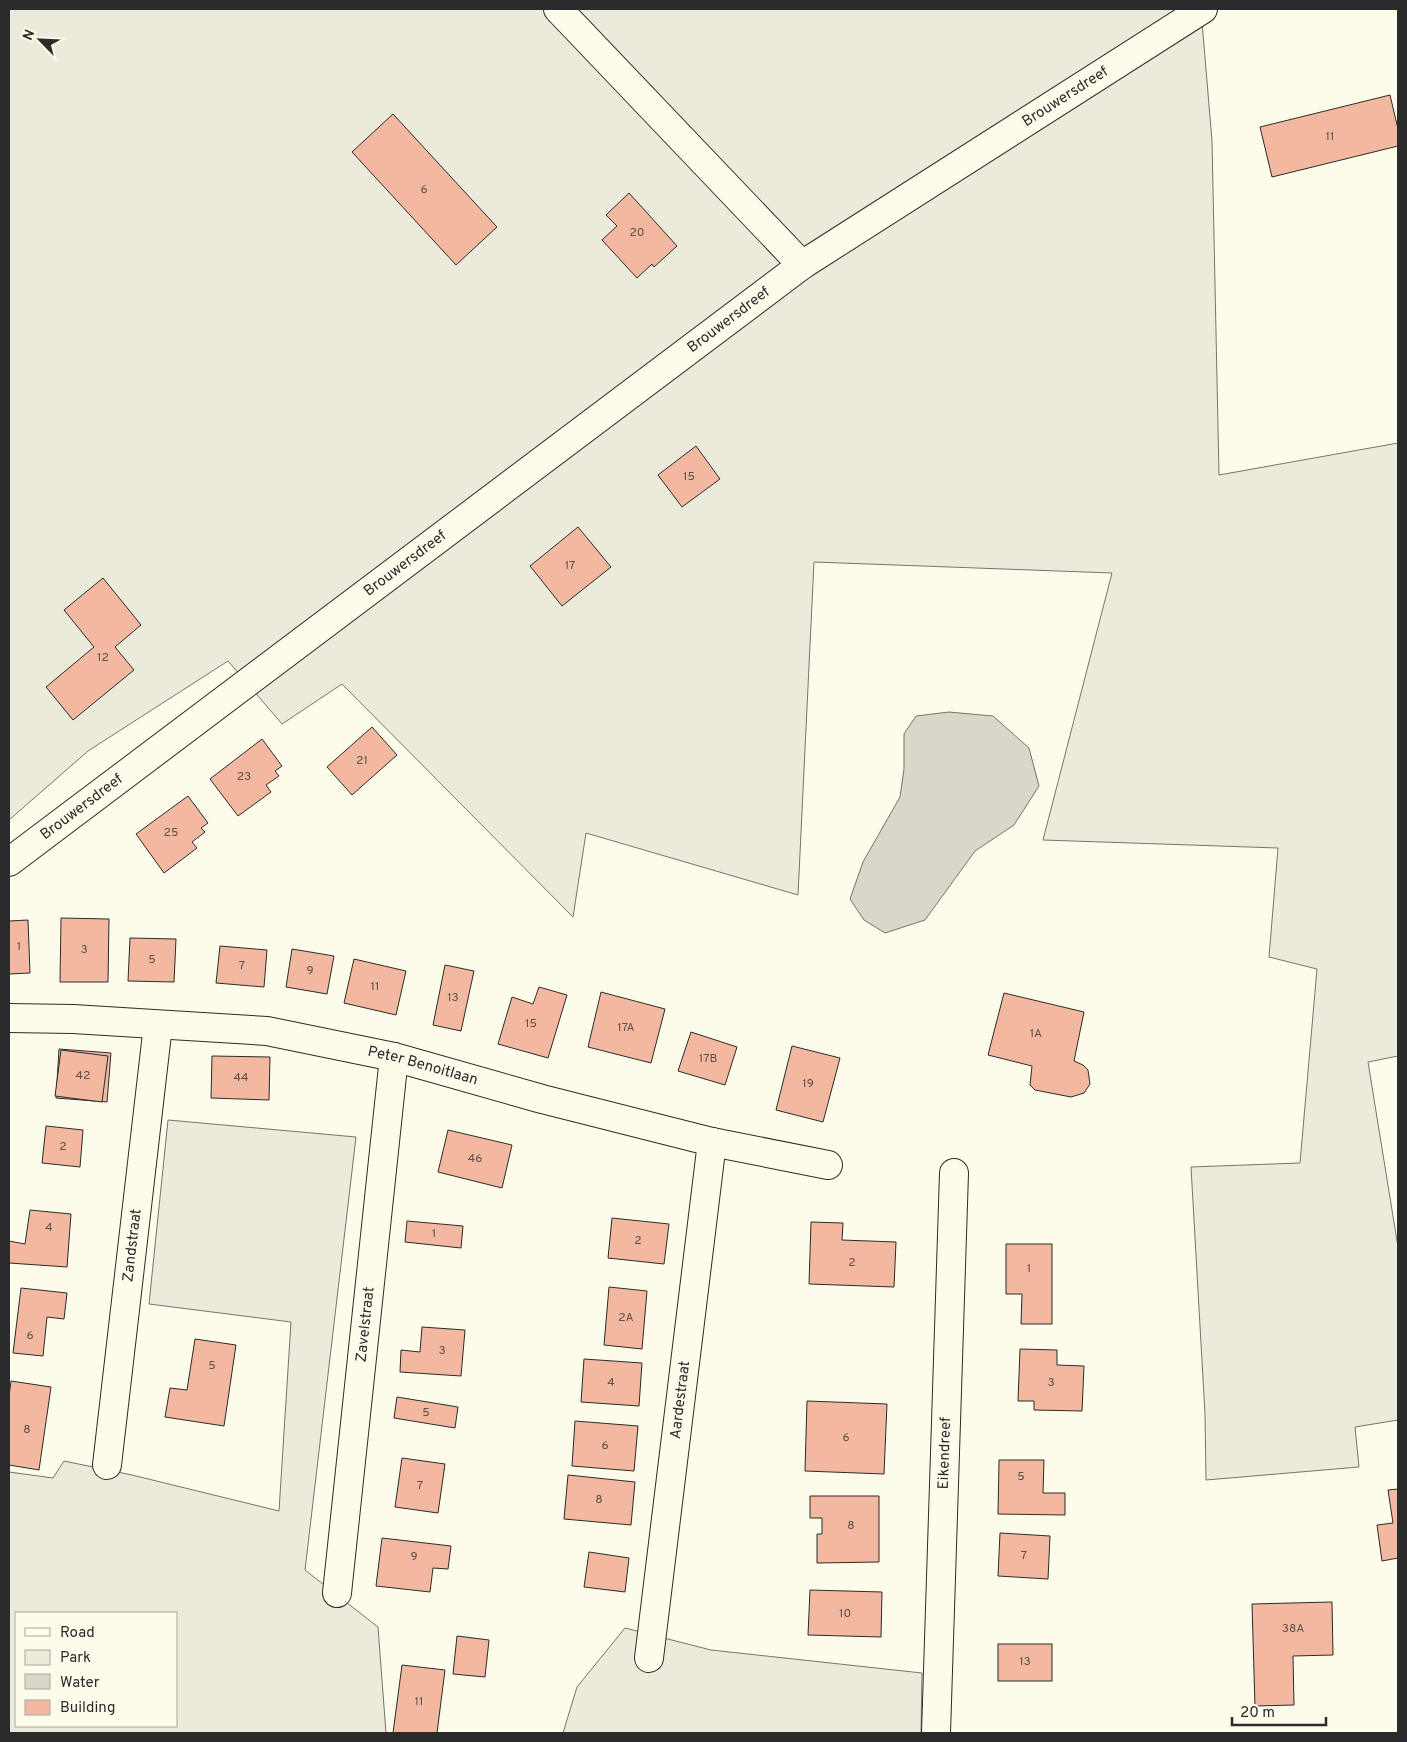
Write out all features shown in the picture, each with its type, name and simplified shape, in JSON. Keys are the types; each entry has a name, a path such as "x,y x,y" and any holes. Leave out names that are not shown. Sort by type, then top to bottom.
{"street":[{"path":"558,9 802,265"},
{"name":"Brouwersdreef","path":"9,862 802,265 1203,9"},
{"name":"Peter Benoitlaan","path":"9,1018 73,1019 267,1031 394,1057 542,1099 712,1142 828,1165"},
{"name":"Zandstraat","path":"107,1465 158,1025"},
{"name":"Zavelstraat","path":"337,1593 394,1057"},
{"name":"Aardestraat","path":"649,1658 712,1142"},
{"name":"Eikendreef","path":"936,1733 954,1173"}],"green space":[{"path":"9,9 1211,9 1201,10 1212,141 1219,475 1398,443 1398,1056 1368,1062 1398,1247 1398,1420 1355,1427 1359,1467 1206,1480 1205,1414 1191,1167 1300,1163 1317,969 1269,957 1278,848 1043,840 1112,573 814,562 798,895 586,833 573,917 342,684 282,724 228,661 88,751 9,820"},
{"path":"168,1120 356,1137 305,1570 378,1627 386,1733 9,1733 9,1472 53,1478 64,1461 132,1475 279,1511 291,1322 149,1304"},
{"path":"625,1628 711,1650 922,1673 921,1733 563,1733 577,1687"}],"water":[{"path":"949,712 993,716 1029,748 1039,786 1014,825 975,851 925,920 885,933 864,920 850,899 863,862 900,797 904,769 904,734 916,716"}],"building":[{"path":"1390,95 1398,129 1398,146 1272,177 1260,127"},
{"path":"393,114 497,227 456,265 352,152"},
{"path":"629,193 677,246 654,267 652,264 637,278 602,240 617,226 606,215"},
{"path":"696,446 720,479 682,507 658,475"},
{"path":"578,527 611,567 562,606 530,566"},
{"path":"103,578 141,625 115,647 134,670 73,720 46,687 94,647 64,610"},
{"path":"372,727 397,755 352,795 327,767"},
{"path":"262,739 282,766 275,771 279,776 266,785 271,792 238,816 210,779"},
{"path":"188,796 208,823 201,828 205,832 192,842 197,848 164,873 136,834"},
{"path":"61,918 109,919 108,982 60,982"},
{"path":"28,920 30,973 9,974 9,921"},
{"path":"130,938 176,939 174,982 128,981"},
{"path":"220,946 267,950 264,987 216,983"},
{"path":"292,949 334,956 327,994 286,987"},
{"path":"354,959 406,971 396,1015 344,1003"},
{"path":"445,965 474,971 461,1031 433,1025"},
{"path":"539,987 567,995 548,1058 498,1044 512,997 533,1004"},
{"path":"601,992 665,1009 651,1063 588,1047"},
{"path":"1004,993 1084,1012 1074,1061 1083,1065 1088,1070 1090,1084 1084,1093 1071,1097 1035,1090 1030,1085 1032,1066 988,1055"},
{"path":"691,1032 737,1047 725,1085 678,1071"},
{"path":"792,1046 840,1058 823,1122 776,1110"},
{"path":"59,1049 111,1053 107,1102 56,1098"},
{"path":"61,1050 108,1056 102,1102 55,1096"},
{"path":"212,1056 270,1057 269,1100 211,1098"},
{"path":"46,1126 83,1130 80,1167 42,1163"},
{"path":"448,1130 512,1145 502,1188 438,1172"},
{"path":"30,1210 71,1214 67,1267 9,1263 9,1241 25,1244"},
{"path":"612,1218 669,1224 664,1264 608,1258"},
{"path":"407,1221 463,1226 461,1248 405,1242"},
{"path":"811,1222 843,1223 842,1240 896,1242 894,1287 809,1284"},
{"path":"1006,1244 1052,1244 1052,1324 1021,1324 1022,1294 1006,1294"},
{"path":"609,1287 647,1291 642,1349 604,1345"},
{"path":"21,1288 67,1293 64,1319 47,1317 43,1356 13,1353"},
{"path":"422,1327 465,1330 461,1376 400,1372 401,1350 420,1352"},
{"path":"195,1339 236,1345 224,1426 165,1417 170,1388 187,1390"},
{"path":"1020,1349 1057,1350 1057,1365 1084,1366 1082,1411 1034,1410 1034,1401 1018,1401"},
{"path":"584,1359 642,1363 639,1406 581,1402"},
{"path":"11,1381 51,1387 39,1470 9,1465 9,1396"},
{"path":"397,1397 458,1407 455,1428 394,1418"},
{"path":"807,1401 887,1404 884,1474 805,1471"},
{"path":"575,1421 638,1426 634,1471 572,1466"},
{"path":"402,1458 445,1464 438,1513 395,1507"},
{"path":"999,1460 1044,1460 1043,1493 1065,1493 1065,1515 998,1514"},
{"path":"568,1475 635,1482 631,1525 564,1519"},
{"path":"1398,1489 1398,1558 1382,1561 1377,1525 1393,1523 1388,1490"},
{"path":"810,1496 879,1496 879,1562 817,1563 817,1534 822,1534 822,1518 810,1518"},
{"path":"1000,1533 1050,1536 1048,1579 998,1576"},
{"path":"382,1538 451,1546 448,1569 433,1568 430,1592 376,1586"},
{"path":"589,1552 629,1558 625,1592 584,1587"},
{"path":"810,1590 882,1592 881,1637 808,1635"},
{"path":"1332,1602 1333,1655 1293,1656 1294,1705 1255,1706 1252,1604"},
{"path":"457,1636 489,1640 485,1677 453,1674"},
{"path":"998,1644 1052,1644 1052,1681 998,1681"},
{"path":"402,1665 445,1670 437,1733 393,1733"}]}
